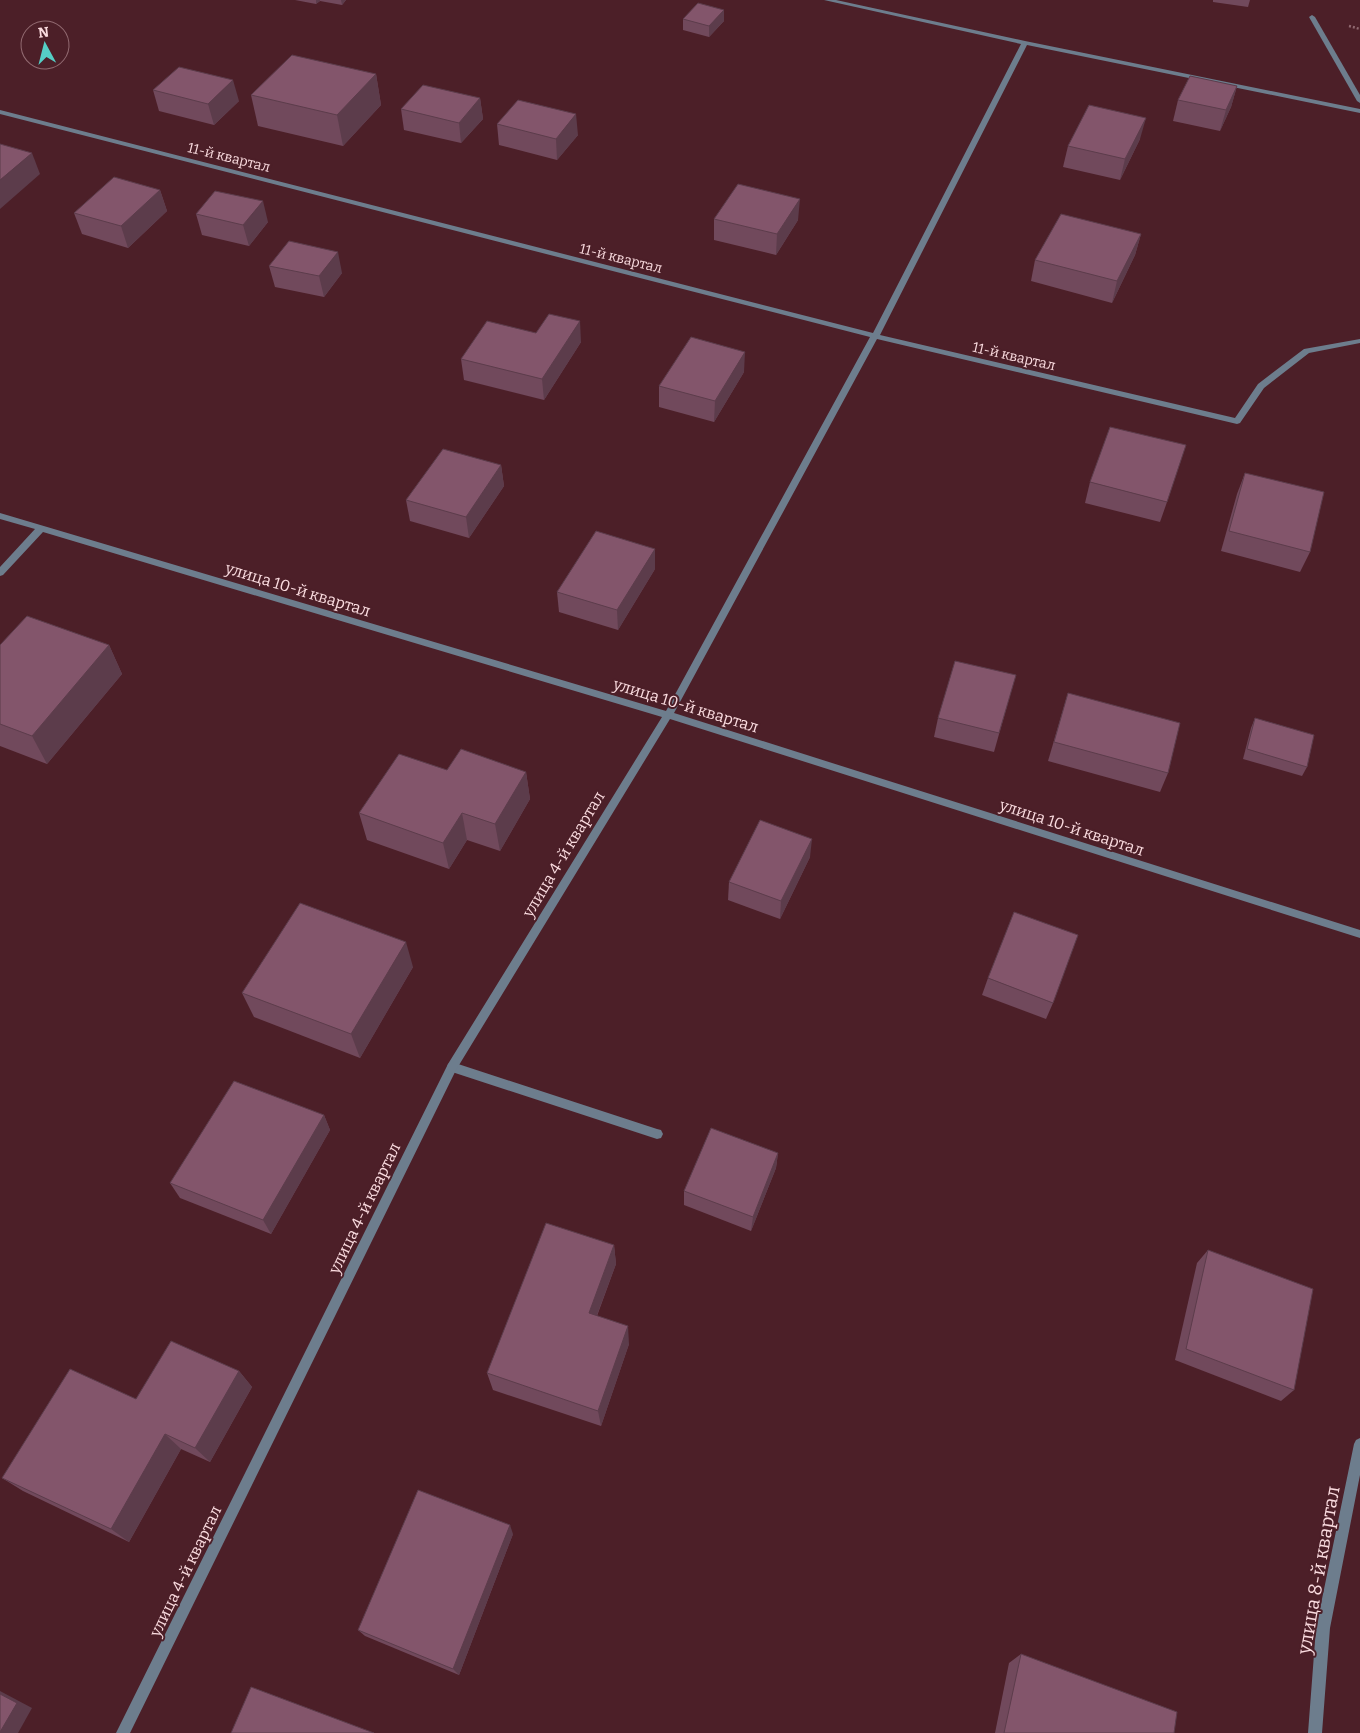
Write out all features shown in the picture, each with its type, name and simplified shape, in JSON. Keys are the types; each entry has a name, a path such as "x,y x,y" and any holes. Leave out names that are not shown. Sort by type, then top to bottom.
{"street":[{"path":"827,0 1026,43 1360,111"},
{"path":"1312,17 1360,101"},
{"name":"улица 4-й квартал","path":"123,1733 452,1067 668,715 876,336 1026,43"},
{"name":"11-й квартал","path":"0,112 876,336 1238,421 1260,386 1307,351 1360,341"},
{"name":"улица 10-й квартал","path":"0,516 668,715 1360,934"},
{"path":"0,573 41,528"},
{"path":"452,1067 657,1134"},
{"name":"улица 8-й квартал","path":"1315,1733 1323,1628 1360,1444"}],"building":[{"path":"698,3 724,10 709,26 683,19"},
{"path":"292,55 376,74 337,115 251,95"},
{"path":"179,67 233,80 208,104 153,90"},
{"path":"1190,76 1237,86 1226,110 1178,100"},
{"path":"423,85 480,98 459,123 401,109"},
{"path":"518,100 576,114 556,139 497,124"},
{"path":"1089,105 1146,118 1125,159 1068,146"},
{"path":"0,144 32,153 0,180"},
{"path":"114,177 160,190 121,226 74,213"},
{"path":"738,184 800,199 777,234 714,219"},
{"path":"215,191 263,201 243,225 196,214"},
{"path":"1061,214 1141,234 1117,281 1035,260"},
{"path":"289,241 338,252 319,276 269,266"},
{"path":"549,314 580,321 542,379 461,359 487,321 536,333"},
{"path":"691,337 745,352 715,401 659,386"},
{"path":"1110,427 1186,445 1167,502 1090,482"},
{"path":"443,449 501,465 466,517 406,500"},
{"path":"1245,473 1324,492 1310,552 1229,531"},
{"path":"596,531 655,549 617,610 557,592"},
{"path":"27,616 109,645 32,736 0,724 0,645"},
{"path":"955,661 1016,675 999,733 938,718"},
{"path":"1068,693 1180,723 1168,773 1054,742"},
{"path":"1255,718 1314,735 1307,767 1247,749"},
{"path":"461,749 526,772 495,824 462,813 443,843 359,813 399,754 447,770"},
{"path":"760,820 812,839 781,901 729,882"},
{"path":"300,903 406,942 351,1034 242,993"},
{"path":"1014,912 1078,935 1053,1003 988,978"},
{"path":"234,1081 324,1115 263,1220 170,1183"},
{"path":"711,1128 778,1153 753,1217 684,1191"},
{"path":"546,1223 614,1245 589,1313 628,1326 598,1411 487,1373"},
{"path":"1208,1250 1313,1289 1294,1390 1186,1349"},
{"path":"171,1341 239,1371 195,1448 165,1434 111,1529 2,1478 70,1369 136,1399"},
{"path":"418,1490 510,1525 453,1669 358,1630"},
{"path":"1021,1654 1177,1712 1174,1733 1004,1733"},
{"path":"251,1687 374,1733 231,1733"},
{"path":"0,1694 17,1703 0,1732"}]}
